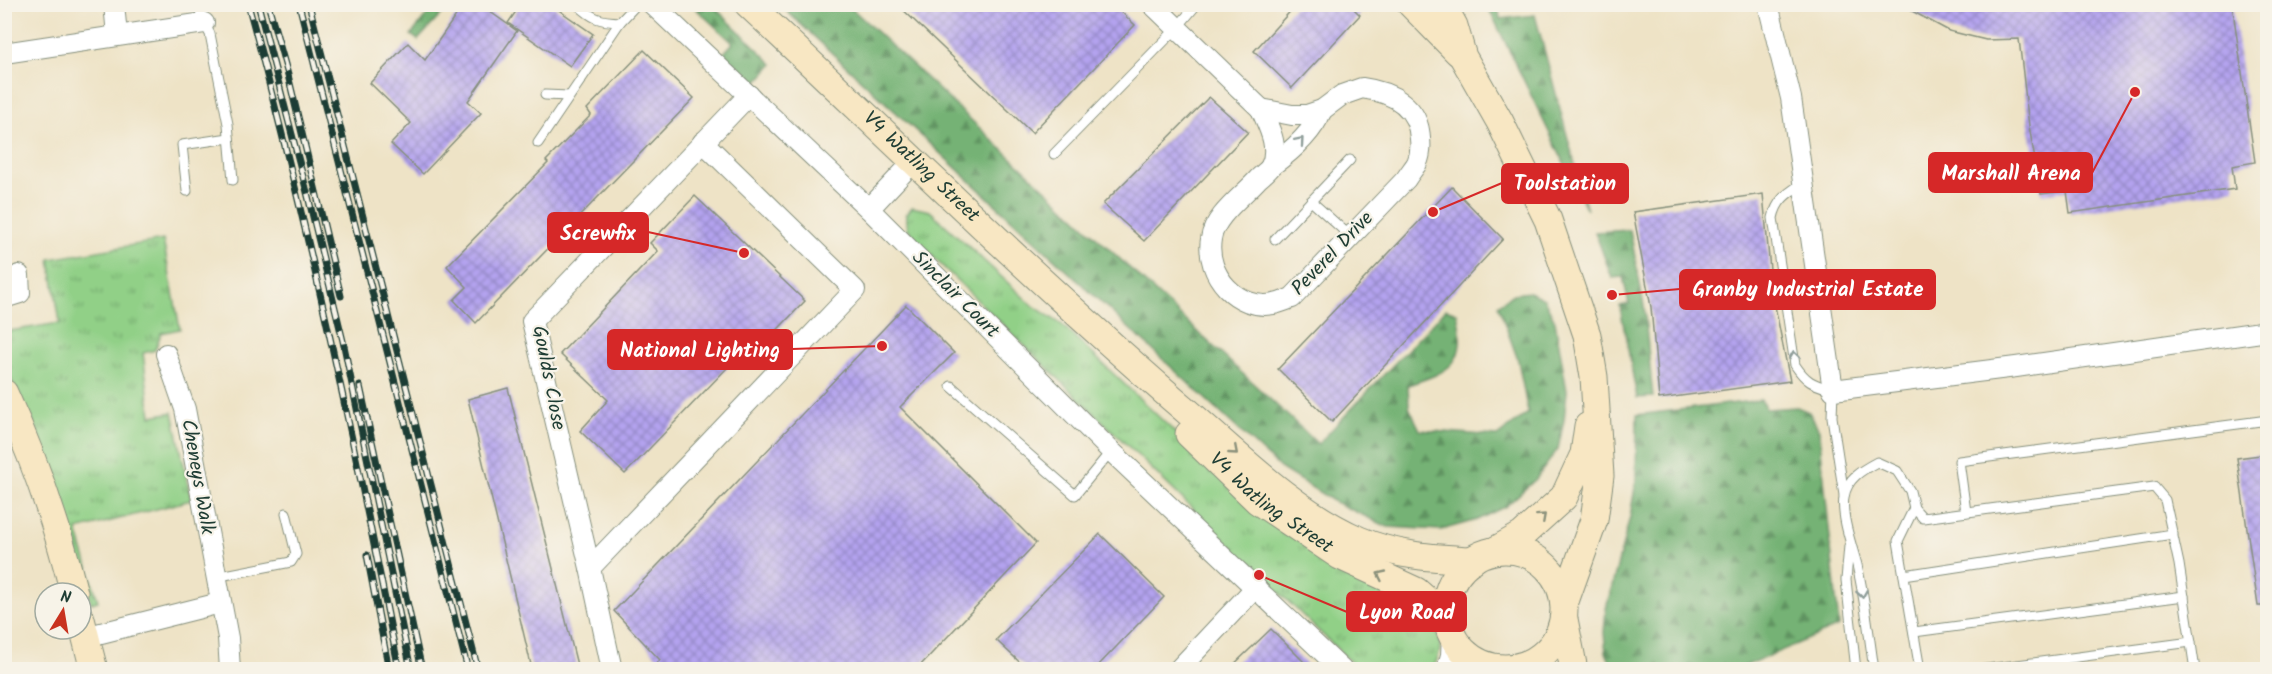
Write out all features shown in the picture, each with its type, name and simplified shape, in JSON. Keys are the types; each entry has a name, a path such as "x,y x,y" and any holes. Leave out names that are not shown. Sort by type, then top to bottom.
{"street":[{"path":"114,4 117,35"},
{"name":"Sinclair Court","path":"652,4 869,209 1111,451 1342,669"},
{"name":"V4 Watling Street","path":"748,4 1095,330 1259,473 1308,512 1359,540 1414,557 1484,555"},
{"path":"1152,4 1261,109 1274,142 1271,166"},
{"path":"1411,4 1463,57"},
{"path":"1442,4 1454,26 1463,57 1500,122 1548,220 1587,335 1594,377 1600,476 1594,520 1557,639 1543,655 1525,665 1493,668 1466,654 1449,627"},
{"path":"1768,4 1791,98 1833,390 2016,368 2268,331"},
{"path":"4,52 117,35 201,14"},
{"name":"Peverel Drive","path":"1261,109 1292,115 1307,115 1322,110 1342,95 1362,88 1380,90 1399,99 1412,111 1420,128 1421,148 1417,163 1406,179 1292,298 1274,305 1255,304 1239,299 1225,286 1213,267 1210,253 1211,239 1216,223 1271,166 1290,152 1317,122 1322,110"},
{"name":"Goulds Close","path":"612,669 591,568 532,321 749,95"},
{"path":"591,568 855,290 703,142"},
{"path":"869,209 915,160"},
{"path":"4,298 20,293 19,275"},
{"name":"V4 Watling Street","path":"1095,330 1167,413 1258,501 1340,556 1416,591 1449,627"},
{"name":"Cheneys Walk","path":"166,354 185,409 228,638 230,669"},
{"path":"1447,669 1451,655 1448,596 1457,575 1484,555 1522,535 1564,497 1584,454 1594,377"},
{"path":"4,393 61,539 71,581"},
{"path":"1484,555 1514,551 1533,557 1548,569 1559,585 1574,669"},
{"path":"1178,669 1256,587"},
{"path":"93,626 220,603"},
{"path":"86,641 94,669"}],"lane":[{"path":"577,4 591,17 600,21 620,22"},
{"path":"538,143 620,22 637,4"},
{"path":"1054,154 1176,29 1197,4"},
{"path":"201,14 210,34 229,138 233,180"},
{"path":"544,95 569,96"},
{"path":"187,191 182,145 229,138"},
{"path":"1275,239 1350,160"},
{"path":"1803,183 1782,197 1775,207 1773,218 1795,365 1803,377 1812,384 1833,390 1832,417 1850,537 1874,669"},
{"path":"1311,201 1351,237"},
{"path":"951,386 1075,495 1111,451"},
{"path":"1966,512 1959,461 2268,420"},
{"path":"1844,495 1857,472 1877,462 1897,471 1910,491 1914,508 1923,518 2154,487 2165,500 2173,534 2195,669"},
{"path":"1914,508 1898,541 1920,669"},
{"path":"215,577 291,562 296,554 286,513"},
{"path":"1904,574 2173,534"},
{"path":"1850,537 1846,580 1856,669"},
{"path":"1914,632 2184,596"},
{"path":"1979,669 2191,642"}],"green space":[{"path":"435,5 450,5 418,40 411,35"},
{"path":"692,5 712,5 773,64 753,86 721,56 733,43"},
{"path":"780,5 848,5 1318,444 1446,309 1457,313 1460,330 1458,355 1445,370 1408,385 1409,407 1420,430 1497,436 1528,413 1518,360 1498,305 1513,294 1530,292 1544,299 1555,321 1567,391 1558,449 1536,479 1506,506 1477,520 1441,530 1388,527 1335,502 1280,468"},
{"path":"1487,5 1498,5 1500,19 1535,15 1587,210"},
{"path":"912,207 930,211 1032,305 1061,324 1240,494 1411,603 1426,617 1440,641 1440,650 1432,669 1358,669 936,260 908,229 906,215"},
{"path":"1630,230 1644,306 1653,397 1637,398 1620,306 1629,304 1623,277 1612,278 1595,232"},
{"path":"163,240 180,329 161,333 155,350 143,353 151,416 173,412 191,500 77,530 92,581 85,581 63,500 31,417 5,368 4,332 60,323 50,259"},
{"path":"1761,400 1766,409 1797,407 1809,412 1819,430 1839,626 1738,669 1613,669 1606,652 1604,633 1606,609 1630,517 1636,481 1637,415"},
{"path":"93,584 98,601 93,602"}],"building":[{"path":"464,4 479,4 517,31 468,101 481,113 423,174 391,144 411,123 370,83 408,43 425,60"},
{"path":"521,4 550,4 593,34 570,66 508,23"},
{"path":"897,4 1113,4 1135,25 1032,133"},
{"path":"1297,4 1349,4 1360,15 1292,88 1254,51"},
{"path":"1899,4 2232,4 2255,162 2232,166 2235,189 2070,213 2067,191 2041,194 2029,126 2019,39 1986,40 1949,31"},
{"path":"644,50 694,98 476,323 454,300 467,287 447,266 548,163 546,161 591,115 587,109"},
{"path":"1209,97 1248,132 1144,241 1103,204"},
{"path":"1452,187 1503,239 1332,422 1278,369"},
{"path":"1763,194 1772,291 1790,381 1659,399 1651,307 1633,212"},
{"path":"695,196 805,301 760,348 753,341 625,474 580,431 608,400 560,354 658,251 650,243"},
{"path":"906,305 954,353 900,407 1036,543 917,669 651,669 660,660 614,611"},
{"path":"508,388 578,669 532,669 468,399"},
{"path":"2268,454 2268,606 2258,606 2237,458"},
{"path":"1100,534 1164,597 1095,669 1027,669 996,640"},
{"path":"1271,629 1311,669 1229,669"}],"railway":[{"path":"248,4 291,169 330,336 399,670"},
{"path":"258,4 343,341 411,670"},
{"path":"268,4 288,75 341,296"},
{"path":"299,4 468,670"},
{"path":"309,4 478,670"},
{"path":"360,386 422,670"},
{"path":"367,555 389,670"}],"place":[{"name":"Marshall Arena","path":"2135,92"},
{"name":"Toolstation","path":"1433,212"},
{"name":"Screwfix","path":"744,253"},
{"name":"Granby Industrial Estate","path":"1612,295"},
{"name":"National Lighting","path":"882,346"},
{"name":"Lyon Road","path":"1259,575"}]}
